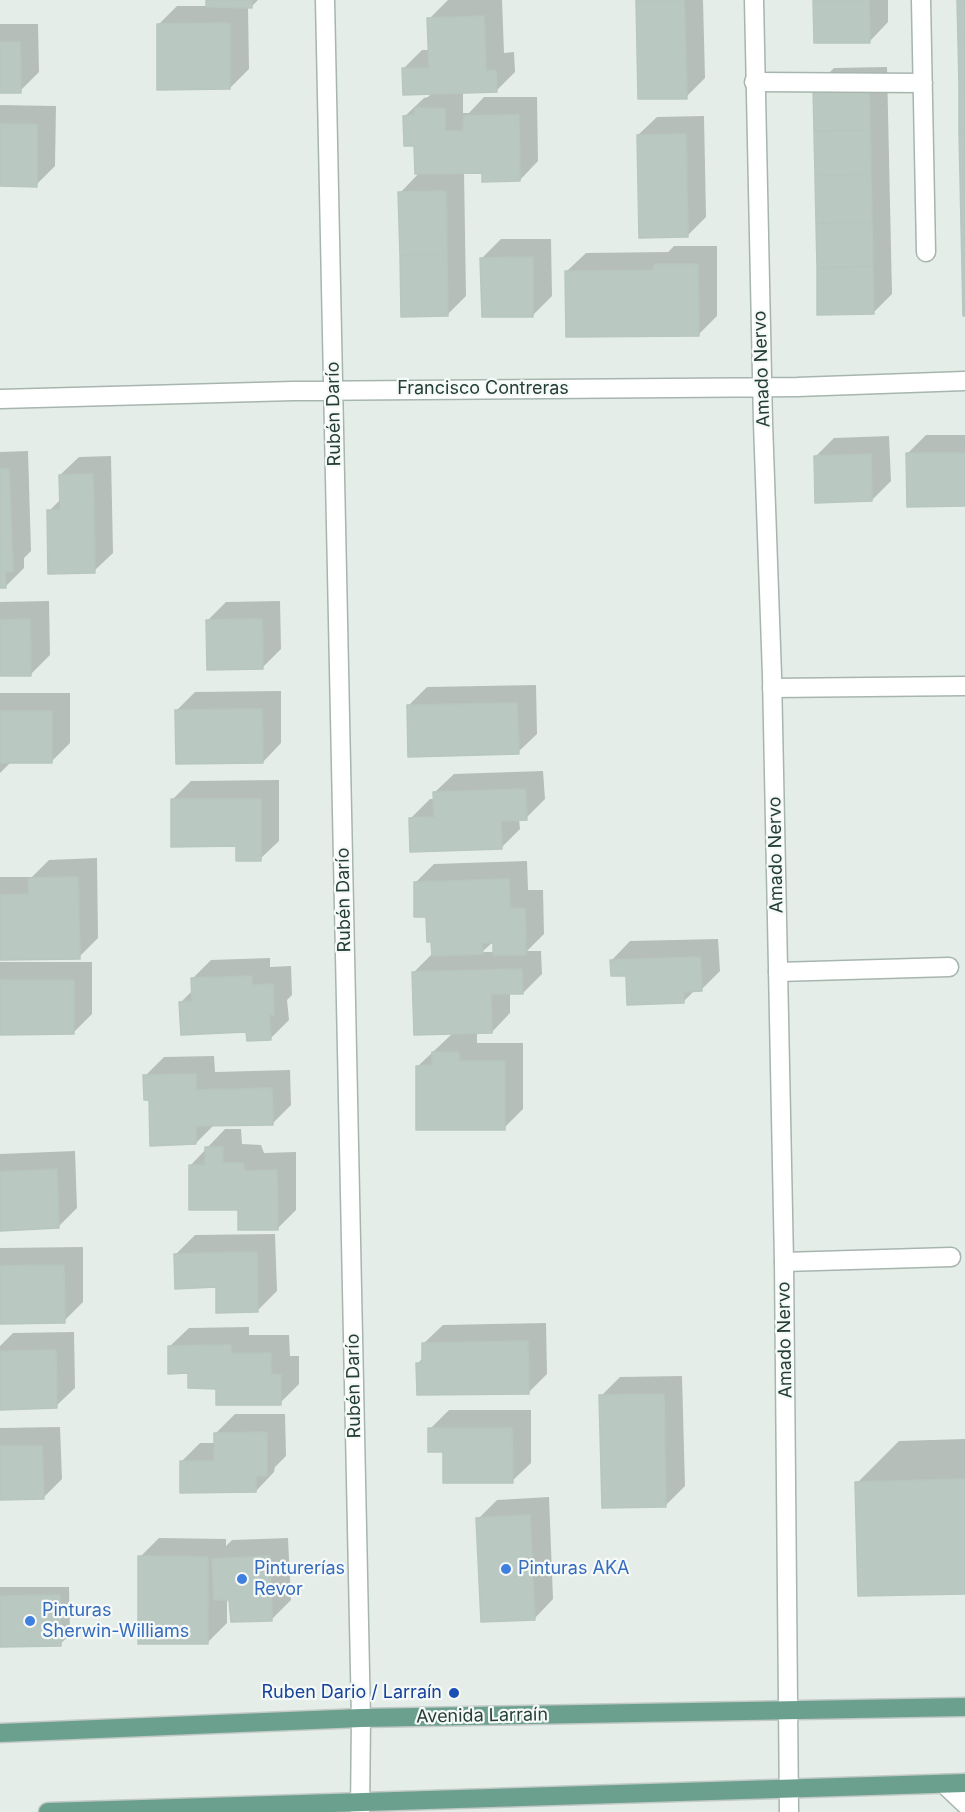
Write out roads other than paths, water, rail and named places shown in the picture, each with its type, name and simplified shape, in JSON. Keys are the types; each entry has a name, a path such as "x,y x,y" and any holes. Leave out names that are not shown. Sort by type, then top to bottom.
{"main road":[{"name":"Avenida Larraín","path":"0,1733 361,1718 965,1707"},
{"path":"48,1812 360,1806 965,1783"}],"street":[{"name":"Rubén Darío","path":"325,0 361,1718 360,1806"},
{"name":"Amado Nervo","path":"754,0 754,82 772,688 784,1262 789,1812"},
{"path":"921,0 926,252"},
{"path":"754,82 923,83"},
{"name":"Francisco Contreras","path":"0,399 333,390 762,388 965,381"},
{"path":"772,688 965,686"},
{"path":"778,972 949,967"},
{"path":"784,1262 951,1257"},
{"path":"944,1784 965,1804"}],"place":[{"name":"Pinturas AKA","path":"506,1569"},
{"name":"Pinturerías Revor","path":"242,1579"},
{"name":"Pinturas Sherwin-Williams","path":"30,1621"},
{"name":"Ruben Dario / Larraín","path":"454,1693"}]}
